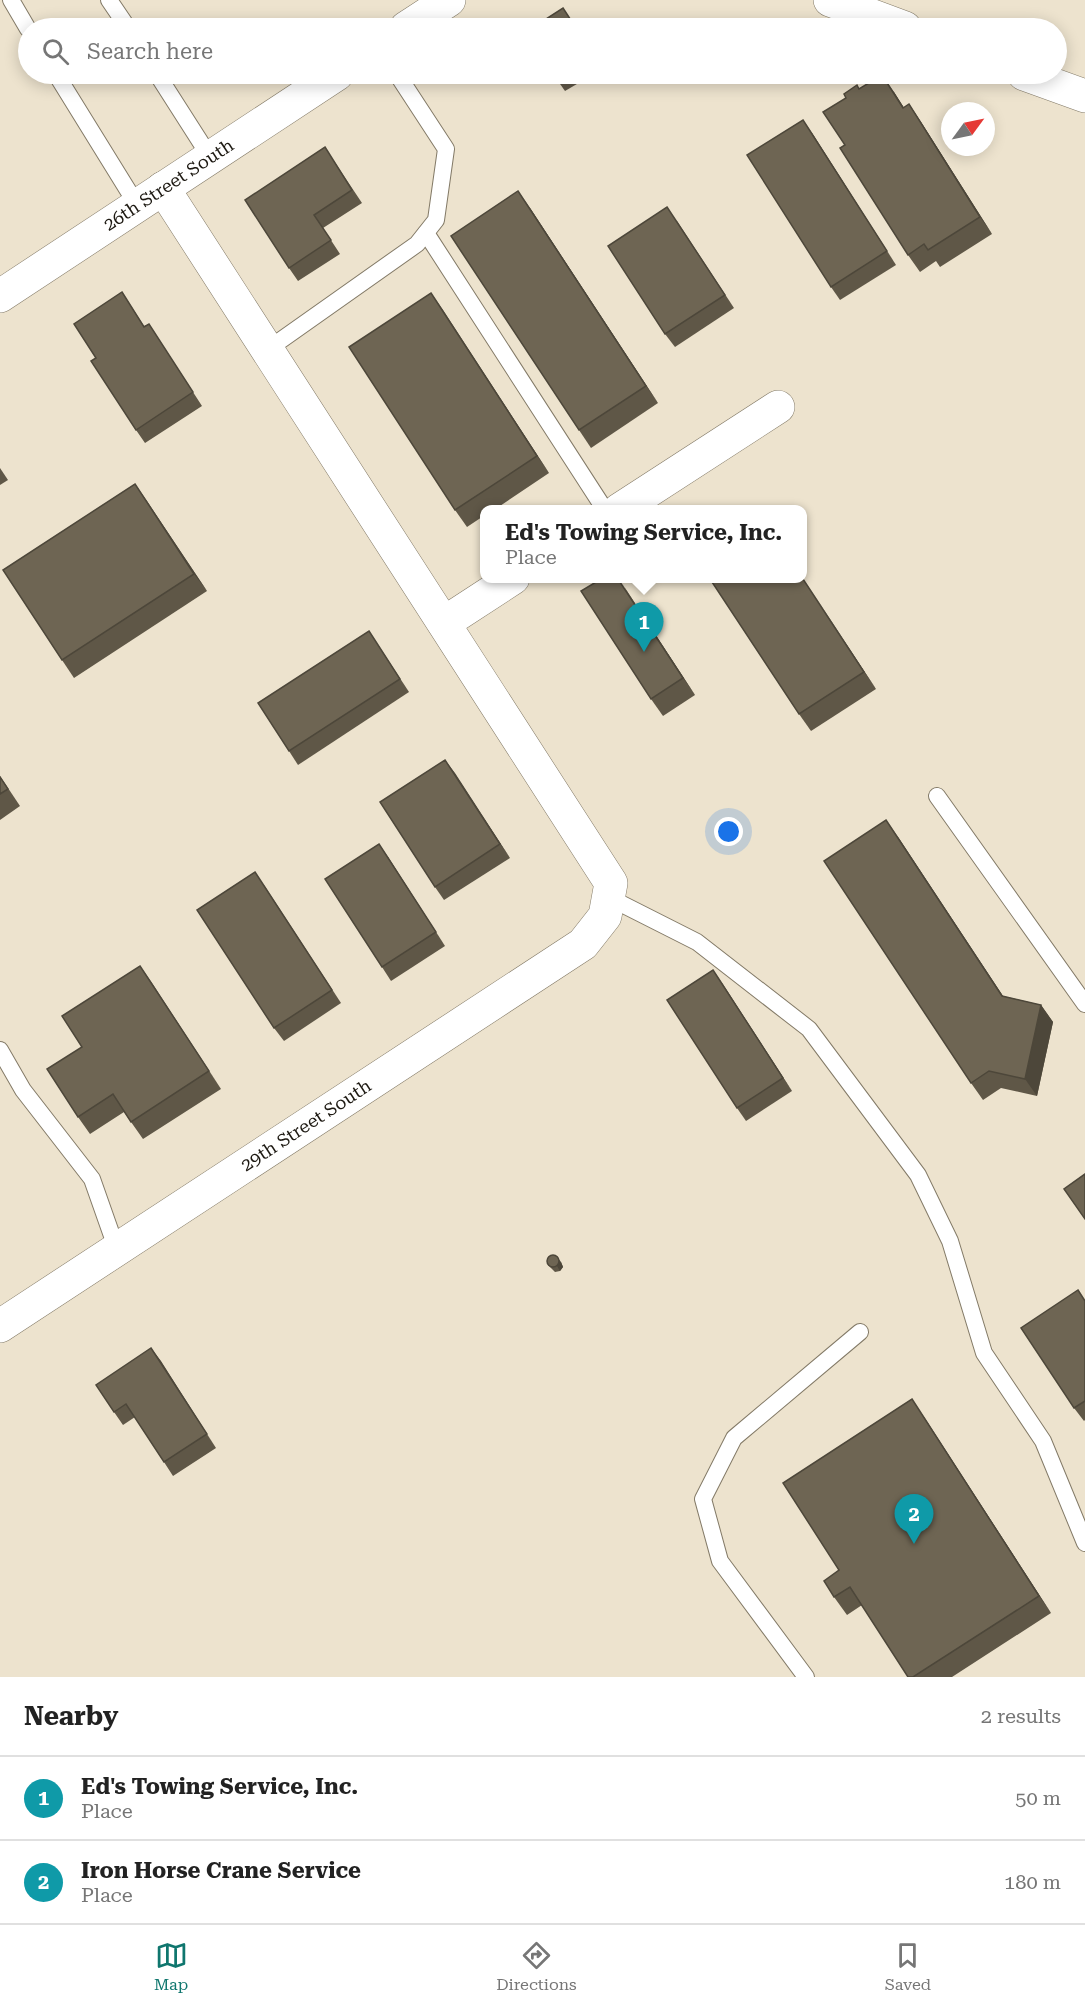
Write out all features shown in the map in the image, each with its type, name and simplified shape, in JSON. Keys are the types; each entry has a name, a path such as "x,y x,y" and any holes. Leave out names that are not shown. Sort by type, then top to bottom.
{"street":[{"path":"421,18 449,0"},
{"path":"830,0 878,18"},
{"name":"26th Street South","path":"0,296 322,84"},
{"path":"1052,84 1085,96"},
{"path":"150,196 267,350 611,883 607,906"},
{"path":"628,505 778,407"},
{"path":"444,624 507,583"},
{"name":"29th Street South","path":"0,1326 583,944 607,906"}],"lane":[{"path":"11,0 22,18"},
{"path":"109,0 121,18"},
{"path":"64,84 150,196"},
{"path":"163,84 210,157"},
{"path":"267,350 417,244 436,220 446,149 403,84"},
{"path":"426,233 602,505"},
{"path":"937,796 1085,1004"},
{"path":"607,906 697,942 809,1029 918,1175 950,1241 984,1353 1043,1441 1085,1543"},
{"path":"0,1050 23,1090 92,1179 117,1250"},
{"path":"806,1677 720,1561 703,1499 734,1438 860,1332"}],"building":[{"path":"563,8 570,18 548,18"},
{"path":"867,84 888,84 903,108 909,104 980,217 928,250 924,244 908,255 840,148 845,145 823,112 846,98 844,94 857,85 859,89"},
{"path":"803,120 887,251 831,287 747,155"},
{"path":"325,147 352,190 314,215 331,240 289,268 245,200"},
{"path":"518,191 646,386 579,430 451,236"},
{"path":"667,207 725,295 665,334 608,246"},
{"path":"122,292 144,327 149,324 193,392 136,430 91,361 96,358 74,324"},
{"path":"431,293 537,456 455,510 349,347"},
{"path":"135,484 194,574 62,660 3,570"},
{"path":"594,583 621,583 683,678 651,699 581,591"},
{"path":"713,583 806,583 864,672 799,714"},
{"path":"369,631 400,679 289,751 258,703"},
{"path":"445,760 500,844 435,887 380,802"},
{"path":"0,777 8,789 0,794"},
{"path":"886,820 1002,996 1041,1005 1025,1079 989,1071 971,1083 824,861"},
{"path":"379,844 436,932 382,967 325,879"},
{"path":"255,872 332,990 274,1028 197,910"},
{"path":"140,966 209,1071 131,1122 113,1094 78,1117 47,1069 82,1047 62,1016"},
{"path":"713,970 783,1078 737,1108 667,1000"},
{"path":"1085,1174 1085,1219 1064,1189"},
{"path":"553,1255 559,1261 553,1267 547,1261"},
{"path":"1078,1290 1085,1301 1085,1401 1074,1408 1021,1328"},
{"path":"151,1348 207,1434 164,1462 126,1404 114,1412 96,1385"},
{"path":"912,1399 1039,1596 913,1677 908,1677 850,1587 834,1597 824,1581 839,1570 783,1483"}],"place":[{"name":"Ed's Towing Service, Inc.","path":"644,652"},
{"name":"Iron Horse Crane Service","path":"914,1544"}]}
